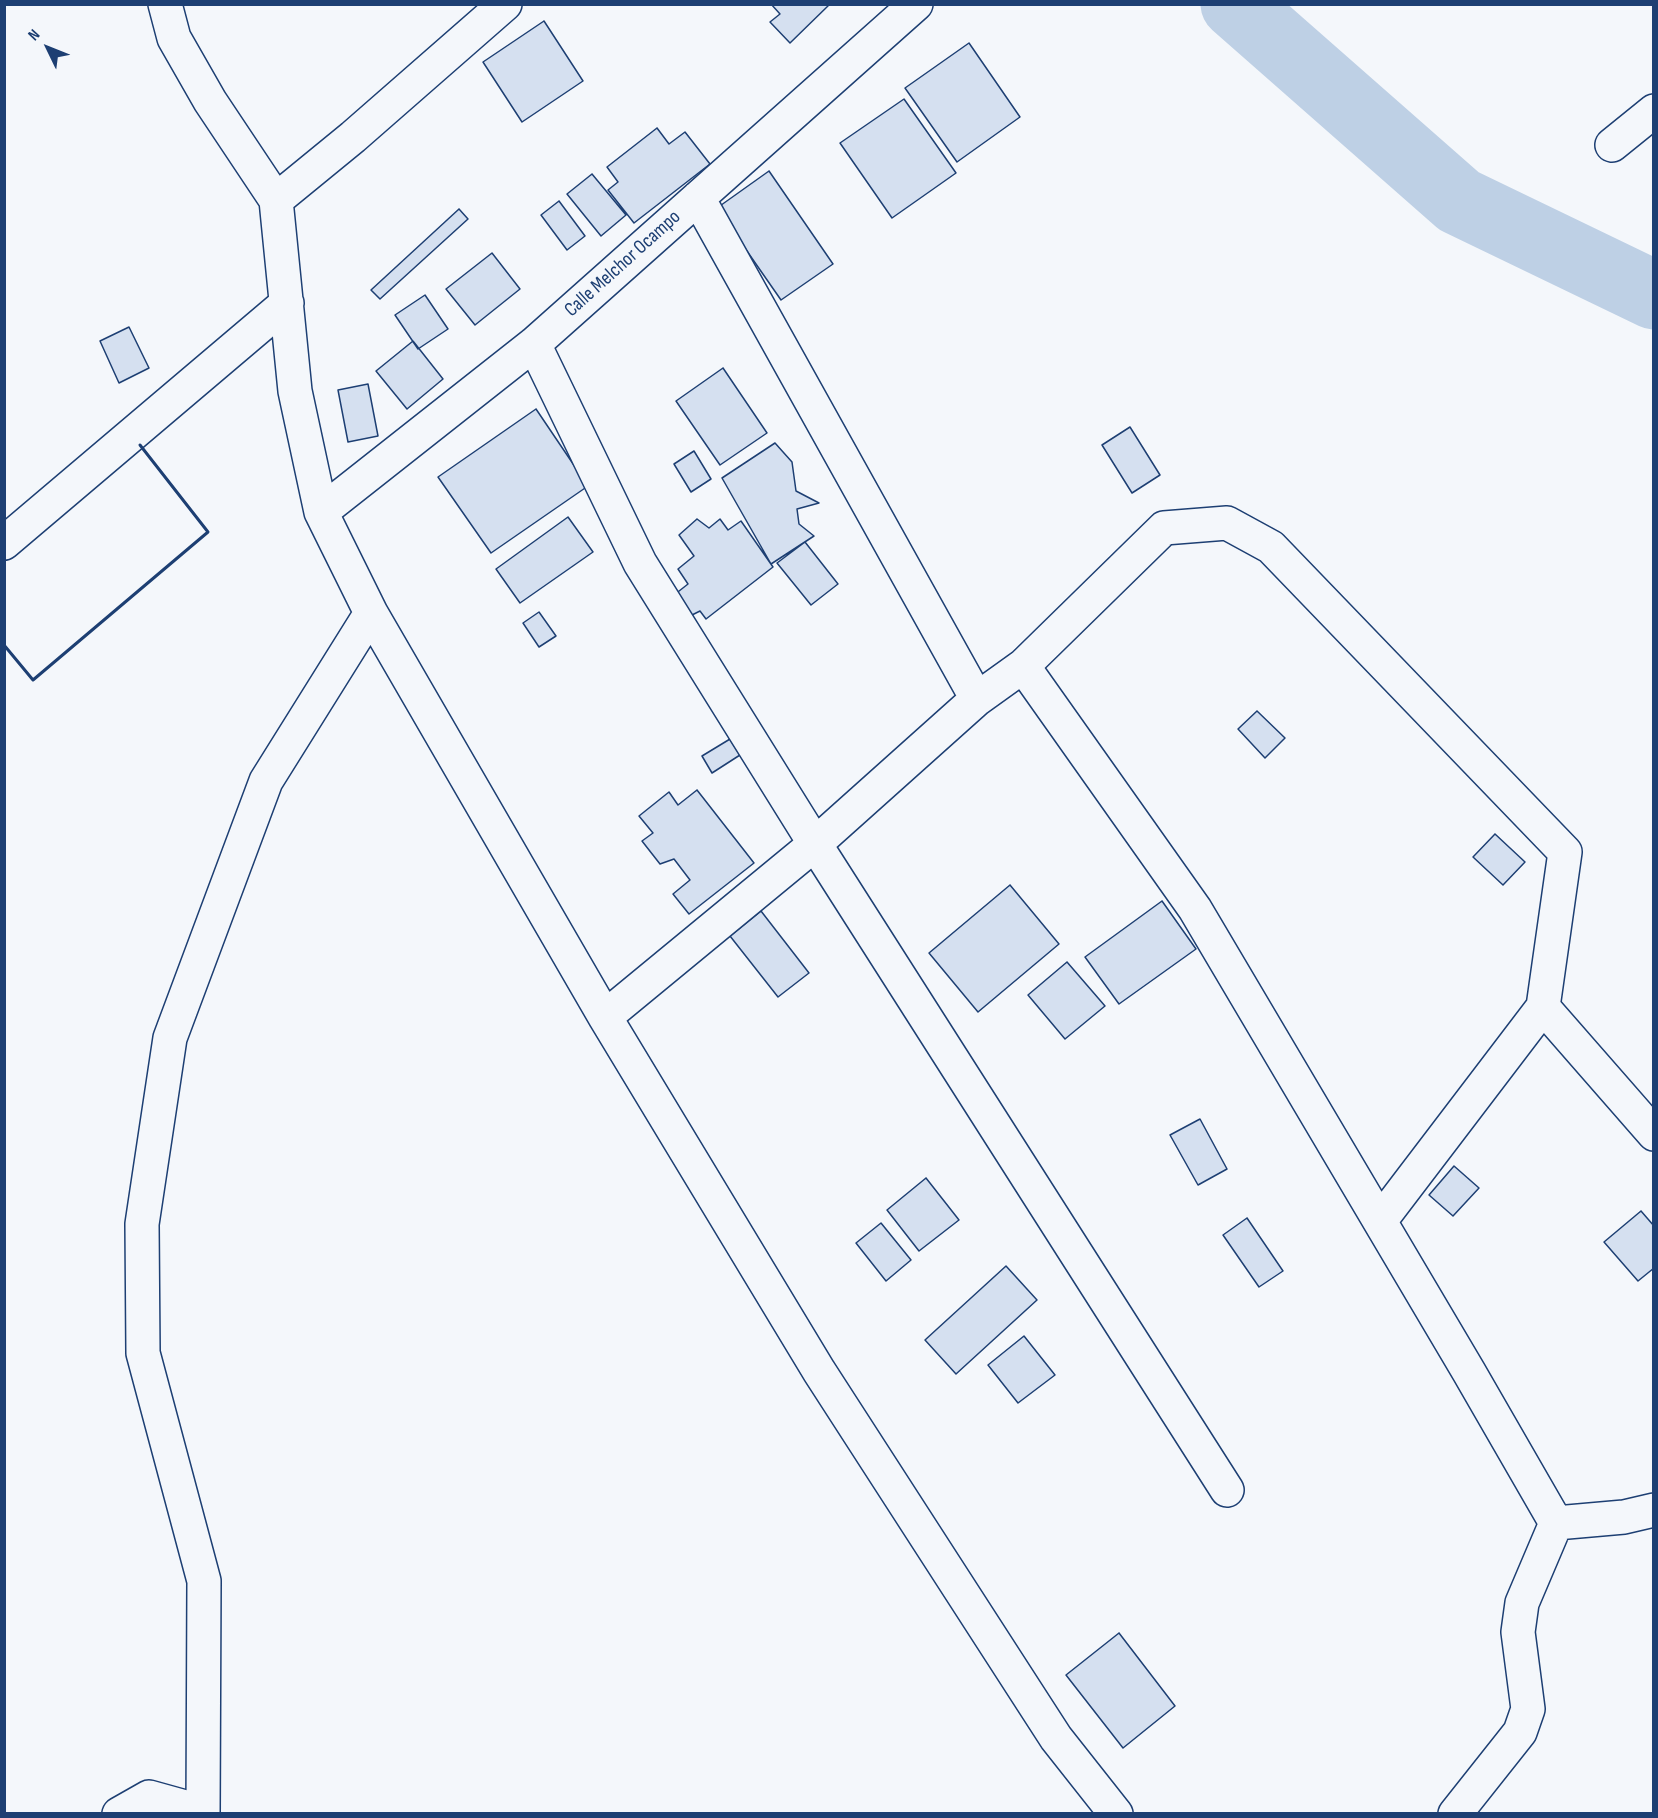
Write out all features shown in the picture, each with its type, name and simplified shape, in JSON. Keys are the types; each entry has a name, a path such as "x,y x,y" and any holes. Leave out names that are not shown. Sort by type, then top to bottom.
{"street":[{"path":"165,4 174,38 205,92 276,200 295,391 321,512 371,613 605,1017 819,1371 1056,1738 1116,1814"},
{"path":"276,200 353,137 505,4"},
{"name":"Calle Melchor Ocampo","path":"321,512 534,344 916,4"},
{"path":"1612,145 1653,111"},
{"path":"698,198 977,699"},
{"path":"4,543 287,303"},
{"path":"534,344 640,563 815,844 1227,1490"},
{"path":"605,1017 815,844 977,699 1023,666 1164,528 1227,523 1271,547 1565,852 1543,1007 1380,1221"},
{"path":"119,1814 149,1797 203,1813 204,1581 143,1353 142,1224 170,1038 266,782 371,613"},
{"path":"1023,666 1195,909 1556,1523"},
{"path":"1543,1007 1653,1134"},
{"path":"1556,1523 1624,1517 1653,1510"},
{"path":"1455,1814 1520,1732 1528,1709 1518,1632 1522,1603 1556,1523"}],"building":[{"path":"771,4 830,4 790,43 770,22 780,14"},
{"path":"544,21 583,81 522,122 483,62"},
{"path":"969,43 1020,117 957,162 905,88"},
{"path":"904,99 956,173 892,218 840,143"},
{"path":"657,128 669,144 685,132 710,164 634,223 608,190 618,182 607,167"},
{"path":"769,171 833,264 781,300 717,208"},
{"path":"592,174 626,215 601,236 567,194"},
{"path":"559,201 585,236 567,250 541,215"},
{"path":"459,209 468,219 380,299 371,290"},
{"path":"492,253 520,289 475,325 446,289"},
{"path":"425,295 448,329 418,349 395,315"},
{"path":"129,327 149,368 119,383 100,341"},
{"path":"413,341 443,379 407,409 376,371"},
{"path":"723,368 767,433 720,465 676,401"},
{"path":"368,384 378,436 348,442 338,390"},
{"path":"536,409 588,486 491,553 438,477"},
{"path":"1130,427 1160,475 1132,493 1102,445"},
{"path":"775,443 792,462 796,491 819,503 797,509 799,524 814,536 771,564 722,478"},
{"path":"694,451 711,479 691,492 674,464"},
{"path":"568,517 593,552 520,603 496,569"},
{"path":"697,519 709,528 720,519 728,530 741,521 773,567 706,619 700,611 690,616 674,595 688,584 678,569 694,556 679,535"},
{"path":"805,542 838,584 811,605 777,563"},
{"path":"539,612 556,636 539,647 523,623"},
{"path":"1257,711 1285,738 1265,758 1238,729"},
{"path":"730,739 740,755 712,773 702,756"},
{"path":"697,790 754,863 689,914 673,894 690,880 674,859 660,864 642,841 653,833 639,816 669,792 678,805"},
{"path":"1495,834 1525,862 1503,885 1473,857"},
{"path":"1010,885 1059,944 978,1012 929,953"},
{"path":"1162,901 1196,949 1119,1004 1085,957"},
{"path":"761,911 809,973 778,997 730,936"},
{"path":"1067,962 1105,1006 1065,1039 1028,995"},
{"path":"1200,1119 1227,1169 1198,1185 1170,1135"},
{"path":"1454,1166 1479,1188 1453,1216 1429,1195"},
{"path":"926,1178 959,1220 919,1251 887,1210"},
{"path":"1641,1211 1654,1226 1654,1268 1638,1281 1604,1242"},
{"path":"1247,1218 1283,1271 1259,1287 1223,1235"},
{"path":"881,1223 911,1260 886,1281 856,1243"},
{"path":"1006,1266 1037,1300 956,1374 925,1340"},
{"path":"1024,1336 1055,1375 1018,1403 988,1365"},
{"path":"1119,1633 1175,1706 1123,1748 1066,1675"}],"waterway":[{"path":"1235,4 1459,201 1654,295"}],"wall":[{"path":"4,645 33,680 208,532 140,445"}]}
